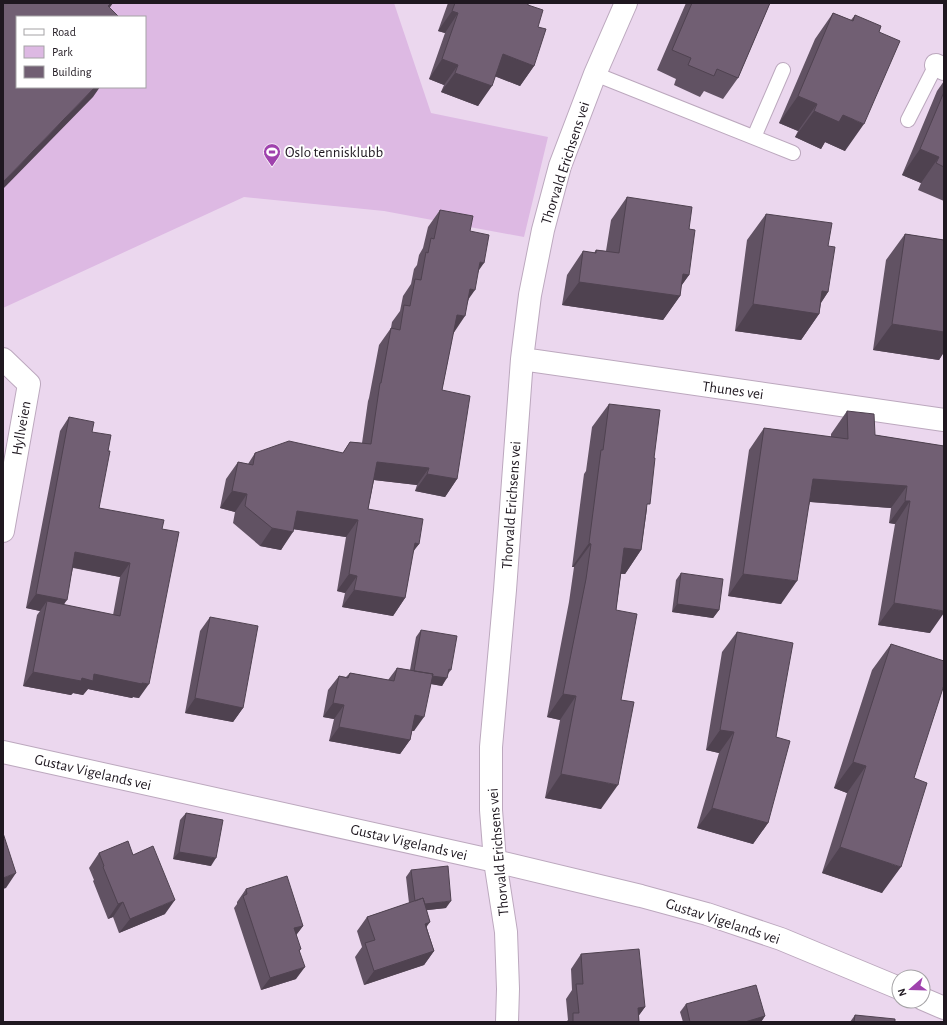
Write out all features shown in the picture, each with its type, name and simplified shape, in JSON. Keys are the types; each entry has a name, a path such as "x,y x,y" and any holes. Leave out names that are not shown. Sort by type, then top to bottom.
{"street":[{"name":"Thorvald Erichsens vei","path":"507,1022 508,989 506,932 495,861 491,810 491,747 505,590 522,359 530,295 543,230 560,166 595,74 626,3"},
{"name":"Hyllveien","path":"3,359 29,384 3,531"},
{"name":"Thunes vei","path":"522,359 944,420"},
{"name":"Gustav Vigelands vei","path":"3,752 495,861 621,891 707,914 781,939 891,985"},
{"path":"931,1002 944,1008"}],"lane":[{"path":"908,120 940,67"},
{"path":"754,137 783,70"},
{"path":"595,74 793,153"}],"green space":[{"name":"Oslo tennisklubb","path":"3,3 394,3 431,113 548,137 524,237 384,211 244,197 3,308"}],"building":[{"path":"3,3 111,3 108,6 118,16 16,16 16,88 94,88 3,182"},
{"path":"455,3 528,3 528,5 543,10 538,27 546,29 534,66 503,54 492,86 455,73 458,65 442,59 458,13 452,11"},
{"path":"692,3 770,3 738,78 717,69 714,76 688,65 691,58 672,50"},
{"path":"833,13 853,21 855,15 881,26 879,32 900,41 864,124 843,115 839,122 814,111 817,104 798,96"},
{"path":"944,92 944,167 936,163 939,157 920,149"},
{"path":"627,197 692,207 689,229 695,230 689,275 683,274 680,296 579,282 583,251 596,253 596,250 619,253"},
{"path":"440,210 473,216 470,231 489,235 484,263 480,262 475,290 470,289 465,316 457,315 442,390 470,396 457,479 427,474 429,468 377,462 368,509 423,519 419,544 415,543 405,598 354,590 357,576 349,574 358,520 297,511 293,532 272,528 245,506 247,494 232,491 238,462 253,465 255,453 289,441 343,453 350,442 371,444 380,383 391,328 400,330 404,305 410,306 415,279 421,280 426,252 428,253 431,238 434,239"},
{"path":"766,214 832,223 828,246 835,247 828,292 822,291 819,314 753,304"},
{"path":"905,234 944,240 944,332 892,324"},
{"path":"609,404 660,410 650,504 647,504 641,550 624,548 616,610 637,614 621,700 634,702 618,785 561,774 576,696 563,694 586,579 601,450 603,450"},
{"path":"847,411 874,414 875,435 944,446 944,611 894,603 910,501 905,501 907,486 813,479 797,581 743,574 764,428 848,439"},
{"path":"69,417 94,422 92,432 111,435 108,451 110,451 99,508 164,520 162,529 179,532 149,684 142,684 94,674 93,681 82,678 81,681 33,672 47,601 120,616 130,563 75,552 67,600 36,594"},
{"path":"681,573 723,579 719,610 677,604"},
{"path":"210,617 258,626 243,708 195,698"},
{"path":"421,630 457,636 451,670 449,669 447,678 414,671"},
{"path":"737,632 793,643 776,737 790,741 768,823 712,808 734,732 720,730"},
{"path":"891,644 944,661 944,685 914,778 927,783 901,867 840,847 866,766 853,762"},
{"path":"397,668 433,674 424,717 415,715 410,740 339,727 344,705 333,703 339,676 348,678 350,673 394,681"},
{"path":"186,813 223,820 216,858 179,852"},
{"path":"3,833 16,873 3,878"},
{"path":"128,841 133,855 153,846 175,900 130,919 123,902 118,904 99,853"},
{"path":"448,866 451,901 425,904 423,898 415,901 411,870"},
{"path":"287,876 303,926 294,928 305,967 270,978 243,896 247,894 246,889"},
{"path":"423,898 430,922 425,924 434,951 374,971 365,943 375,940 367,917"},
{"path":"639,949 645,1007 638,1008 639,1022 573,1022 573,1013 579,1013 576,984 583,984 581,954"},
{"path":"756,985 765,1016 745,1022 690,1022 686,1004"},
{"path":"855,1015 895,1019 895,1022 854,1022"}],"place":[{"name":"Oslo tennisklubb","path":"272,167"}]}
